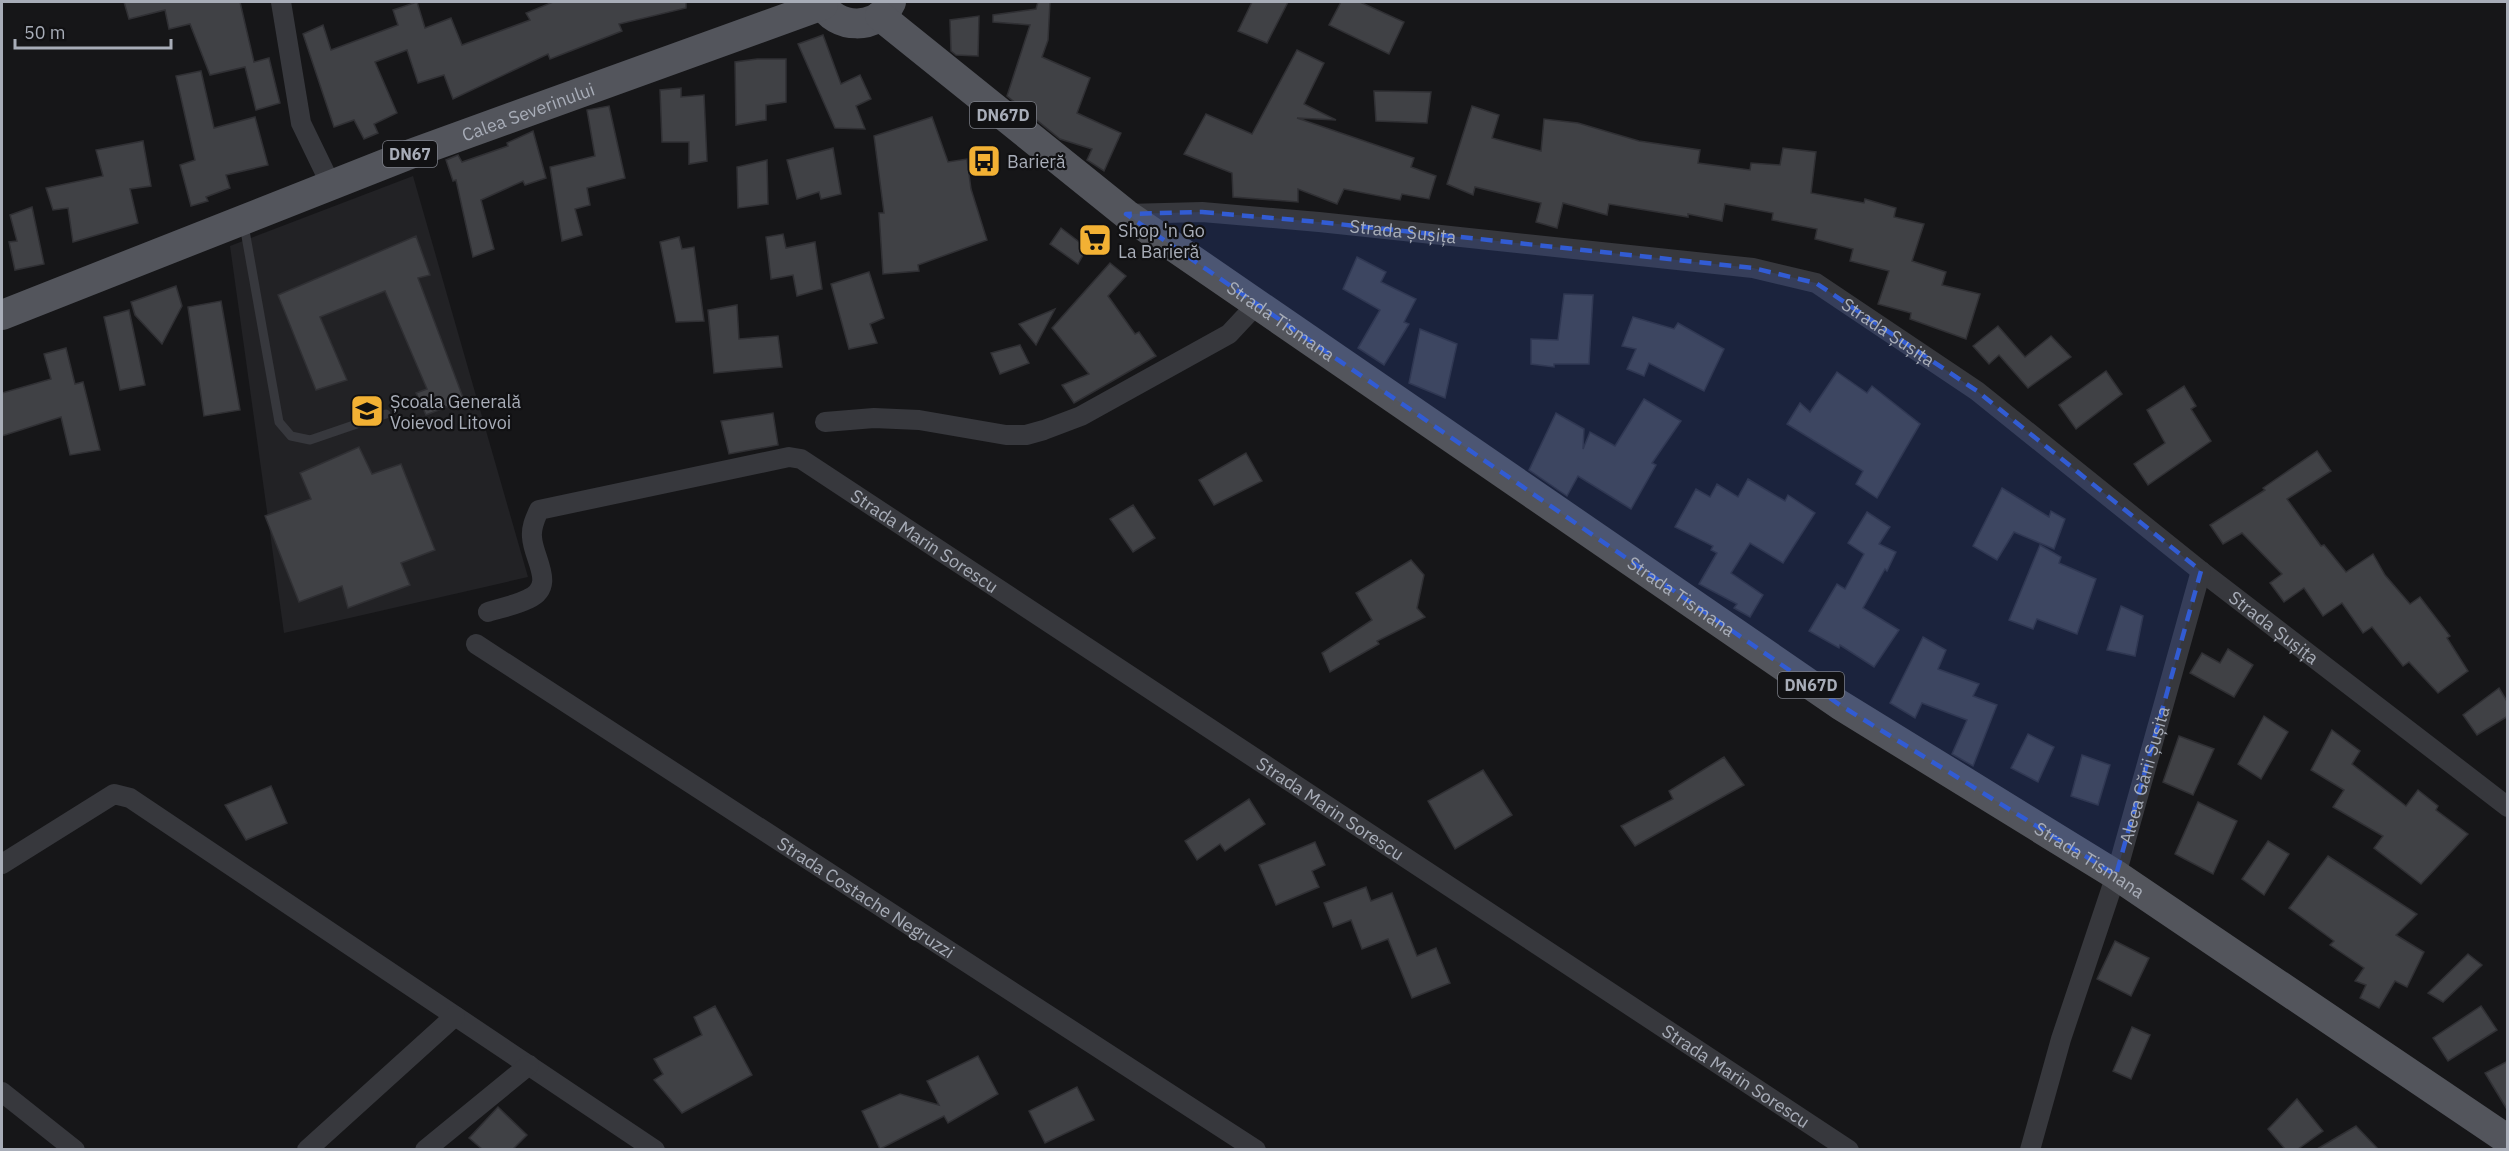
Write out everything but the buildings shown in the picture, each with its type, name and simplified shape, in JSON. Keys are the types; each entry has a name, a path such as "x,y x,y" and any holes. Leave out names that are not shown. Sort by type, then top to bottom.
{"main road":[{"name":"Calea Severinului","path":"2,315 243,218 822,3"},
{"name":"DN67","path":"822,3 831,15 855,24 868,22 885,9"},
{"name":"Strada Tismana","path":"885,9 1126,214 1840,705 2116,875 2508,1140"}],"street":[{"path":"281,2 301,123 331,185"},
{"name":"Strada Șușița","path":"1126,214 1202,212 1319,222 1753,268 1816,283 1977,391 2201,571 2508,807"},
{"path":"825,422 874,418 919,420 1006,435 1026,435 1081,416 1229,334 1257,304"},
{"name":"Strada Marin Sorescu","path":"488,612 529,599 539,592 544,581 532,538 533,524 539,510 789,458 801,459 816,466 1849,1149"},
{"name":"Aleea Gării Șușita","path":"2030,1149 2061,1039 2116,875 2201,571"},
{"name":"Strada Costache Negruzzi","path":"476,644 1256,1149"},
{"path":"2,864 114,794 130,798 655,1149"},
{"path":"307,1149 455,1016"},
{"path":"425,1149 529,1065"},
{"path":"2,1092 75,1149"}],"lane":[{"path":"243,218 279,422 291,436 310,440 386,414"}],"highlighted area":[{"path":"1202,212 1319,222 1753,268 1816,283 1977,391 2201,571 2116,875 1840,705 1126,214"}],"shaded area":[{"name":"Școala Generală Voievod Litovoi","path":"413,176 528,577 284,633 230,246"}],"place":[{"name":"Barieră","path":"984,161"},
{"name":"Shop 'n Go La Barieră","path":"1095,240"},
{"name":"Școala Generală Voievod Litovoi","path":"367,411"}]}
